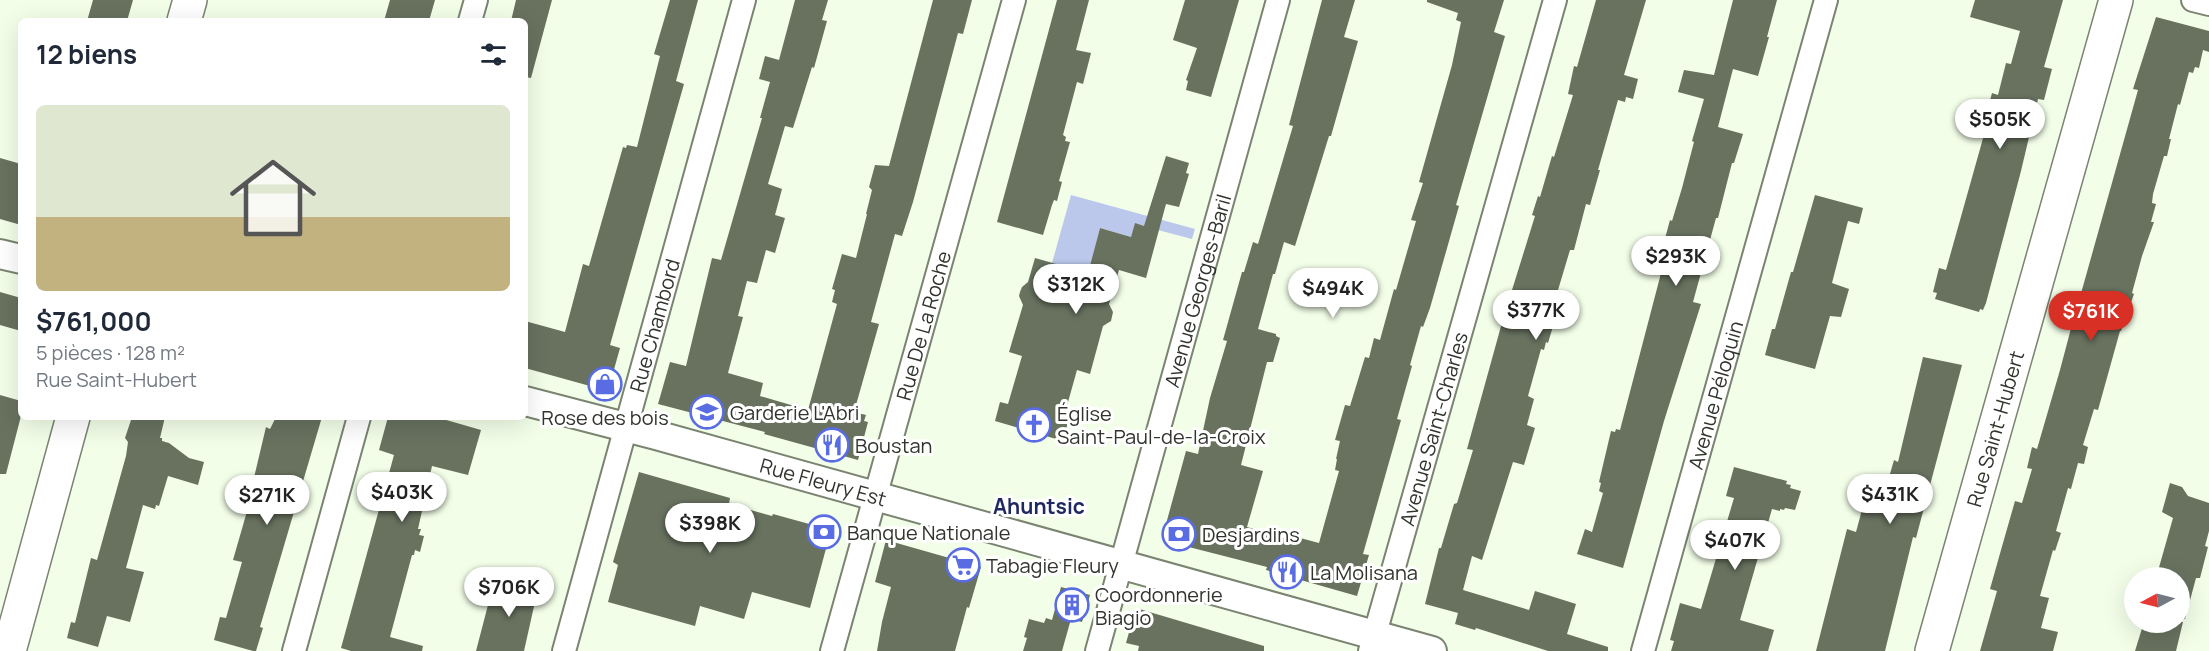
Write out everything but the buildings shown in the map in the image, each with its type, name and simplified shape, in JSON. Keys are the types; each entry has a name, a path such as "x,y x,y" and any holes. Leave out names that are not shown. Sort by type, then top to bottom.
{"main road":[{"path":"185,18 190,0"},
{"name":"Rue Saint-Hubert","path":"1932,651 2116,0"},
{"path":"9,651 72,420"}],"street":[{"path":"471,18 476,0"},
{"name":"Rue Chambord","path":"564,651 744,0"},
{"name":"Rue De La Roche","path":"832,651 1014,0"},
{"name":"Avenue Georges-Baril","path":"1097,651 1278,0"},
{"name":"Avenue Saint-Charles","path":"1372,643 1555,0"},
{"name":"Avenue Péloquin","path":"1643,651 1827,0"},
{"path":"2193,0 2209,4"},
{"path":"0,254 18,259"},
{"name":"Rue Fleury Est","path":"528,402 1121,565 1372,643 1432,651"},
{"path":"294,651 358,420"}],"shaded area":[{"path":"1071,195 1195,229 1192,239 1135,224 1131,237 1100,228 1088,273 1052,263"}],"place":[{"name":"Rose des bois","path":"605,384"},
{"name":"Garderie L'Abri","path":"707,412"},
{"name":"Église Saint-Paul-de-la-Croix","path":"1034,425"},
{"name":"Boustan","path":"832,445"},
{"name":"Banque Nationale","path":"824,532"},
{"name":"Desjardins","path":"1179,534"},
{"name":"Tabagie Fleury","path":"963,565"},
{"name":"La Molisana","path":"1287,572"},
{"name":"Coordonnerie Biagio","path":"1072,605"}],"district":[{"name":"Ahuntsic","path":"1039,506"}]}
